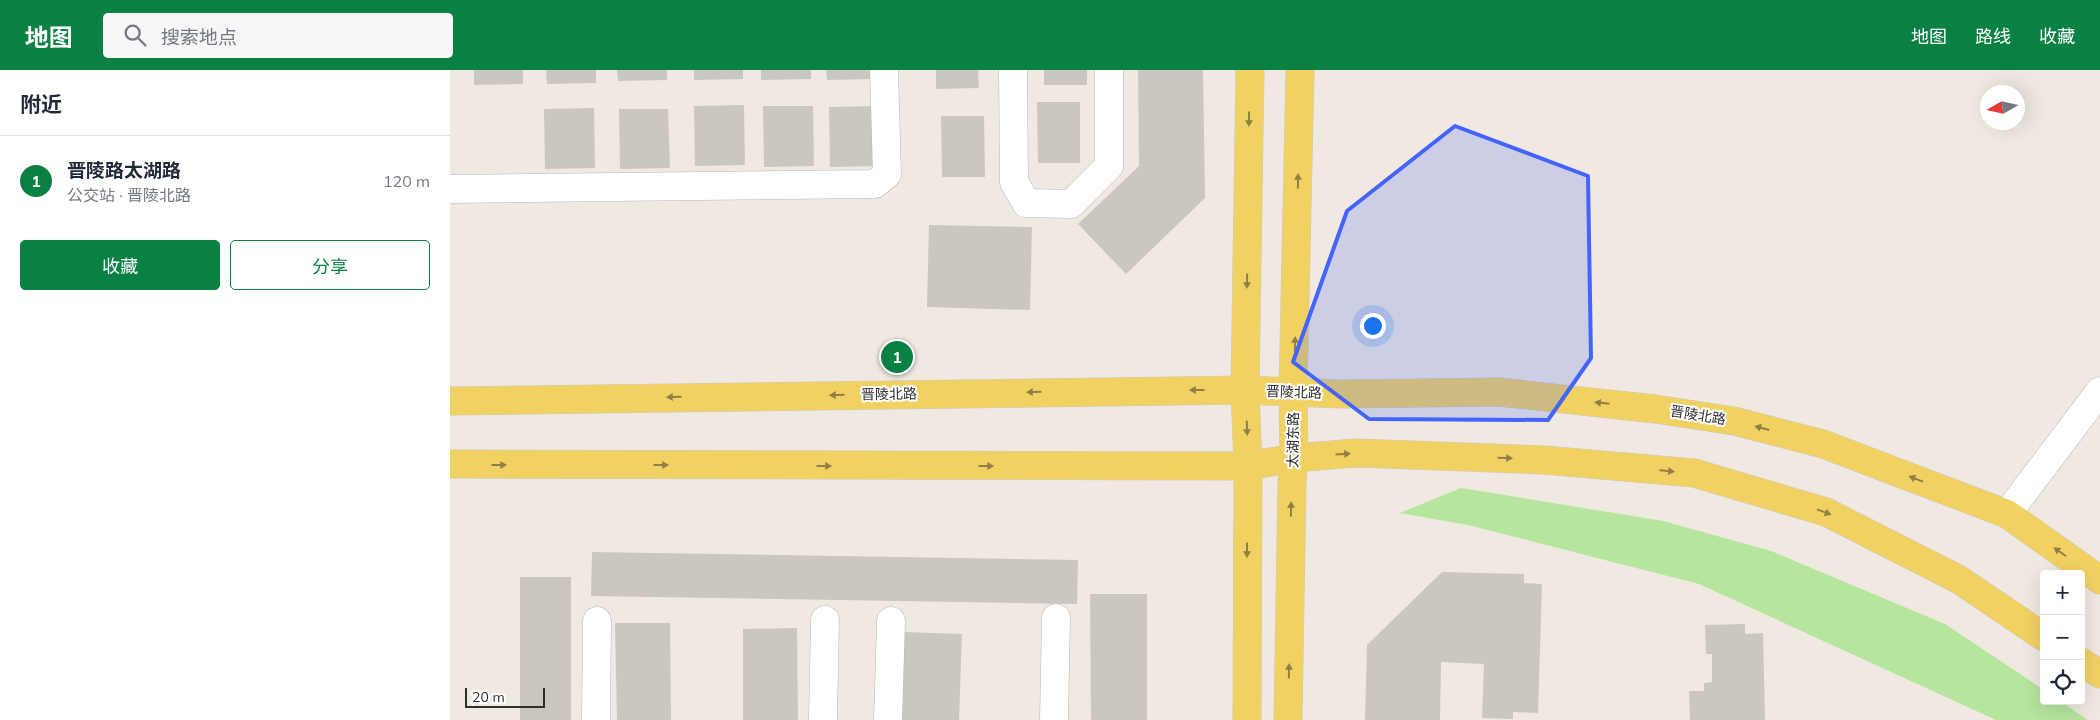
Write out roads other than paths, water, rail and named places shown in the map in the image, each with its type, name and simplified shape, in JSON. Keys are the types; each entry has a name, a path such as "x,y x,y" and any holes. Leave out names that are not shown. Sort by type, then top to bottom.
{"main road":[{"path":"1247,720 1248,466 1246,390 1250,70"},
{"name":"太湖东路","path":"1288,720 1300,70"},
{"name":"晋陵北路","path":"450,401 1246,390 1340,394 1499,392 1656,409 1734,421 1823,444 2006,514 2100,580"},
{"path":"450,464 1248,466 1294,458 1356,453 1544,460 1694,473 1826,512 1958,579 2040,634"},
{"path":"2085,665 2100,674"}],"street":[{"path":"450,189 875,184 887,174 884,70"},
{"path":"1013,70 1014,182 1026,203 1071,204 1109,166 1109,70"},
{"path":"2006,514 2100,392"},
{"path":"1054,720 1056,618"},
{"path":"823,720 824,620"},
{"path":"888,720 891,620"},
{"path":"596,720 597,621"}],"place":[{"name":"晋陵路太湖路","path":"897,357"}]}
